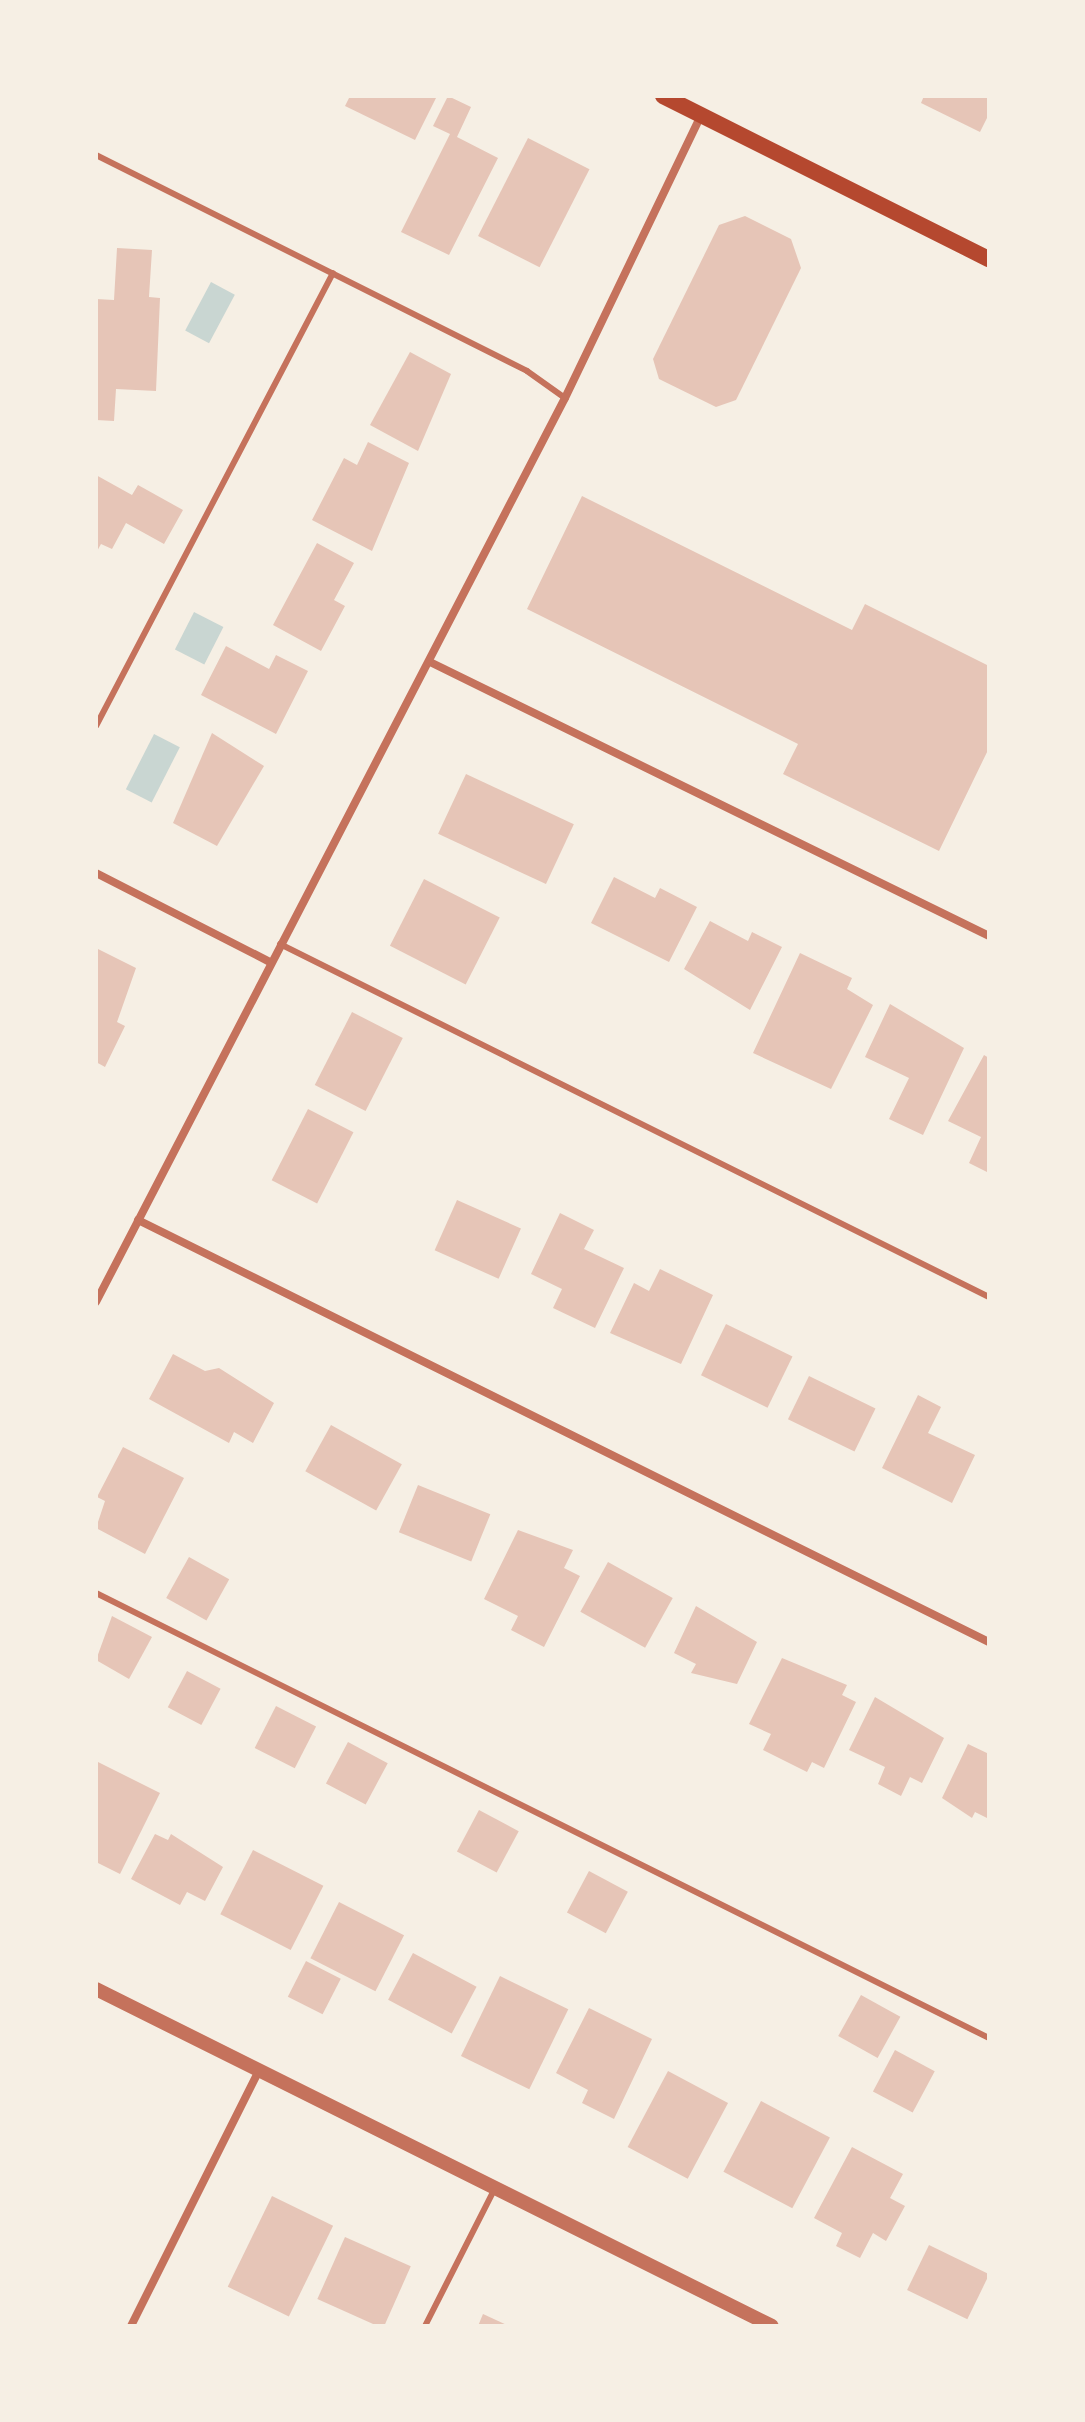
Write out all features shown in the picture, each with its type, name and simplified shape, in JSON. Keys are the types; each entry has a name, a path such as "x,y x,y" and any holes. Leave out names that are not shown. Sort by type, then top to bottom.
{"main road":[{"path":"663,96 989,259"}],"street":[{"path":"96,1302 279,943 430,662 565,398 701,115"},
{"path":"430,662 989,936"},
{"path":"96,873 270,962"},
{"path":"138,1220 989,1642"},
{"path":"96,1989 772,2326"},
{"path":"131,2326 259,2070"}],"lane":[{"path":"96,155 527,371 565,398"},
{"path":"96,726 333,273"},
{"path":"279,943 989,1297"},
{"path":"96,1593 989,2038"},
{"path":"425,2326 495,2188"}],"shaded area":[{"path":"211,282 235,295 209,343 185,331"},
{"path":"194,612 223,627 204,664 175,649"},
{"path":"154,734 180,747 152,802 126,789"}],"building":[{"path":"350,96 437,96 415,140 345,106"},
{"path":"448,96 471,107 457,137 498,158 449,255 401,232 450,134 433,126"},
{"path":"924,96 989,96 989,114 980,132 921,103"},
{"path":"528,138 589,169 540,267 478,236"},
{"path":"745,216 791,239 801,268 736,400 716,407 659,379 653,359 719,225"},
{"path":"117,248 152,250 149,297 160,298 156,391 116,389 114,421 96,420 96,299 114,300"},
{"path":"410,352 451,374 418,451 370,425"},
{"path":"368,442 409,463 372,551 312,520 344,458 357,465"},
{"path":"96,475 132,495 138,485 183,510 164,544 126,523 112,549 101,544 96,553"},
{"path":"582,496 852,630 865,604 989,666 989,748 939,851 783,774 798,744 527,609"},
{"path":"317,543 354,563 334,600 345,606 321,651 273,625"},
{"path":"226,646 269,669 276,655 308,671 276,734 201,695"},
{"path":"212,733 264,766 217,846 173,823"},
{"path":"466,774 574,824 546,884 438,834"},
{"path":"614,877 655,898 660,888 697,907 669,962 591,923"},
{"path":"424,879 500,918 466,984 390,946"},
{"path":"710,921 748,941 752,932 782,947 750,1010 684,969"},
{"path":"98,949 136,968 117,1022 125,1026 105,1067 96,1062"},
{"path":"800,953 852,978 847,989 873,1005 831,1089 753,1053"},
{"path":"890,1004 964,1048 923,1135 889,1119 909,1078 865,1057"},
{"path":"352,1012 403,1038 366,1111 315,1085"},
{"path":"984,1055 989,1058 989,1173 969,1163 981,1137 948,1121"},
{"path":"308,1109 353,1132 317,1203 272,1180"},
{"path":"457,1200 521,1228 499,1279 435,1250"},
{"path":"560,1213 594,1230 584,1249 624,1268 595,1328 553,1308 562,1289 531,1274"},
{"path":"660,1269 713,1295 681,1364 610,1333 634,1283 649,1291"},
{"path":"726,1324 793,1356 768,1408 701,1375"},
{"path":"173,1354 205,1371 219,1368 274,1403 253,1443 234,1432 229,1443 149,1399"},
{"path":"809,1376 876,1408 854,1452 788,1419"},
{"path":"918,1395 941,1407 928,1433 975,1455 952,1503 882,1468"},
{"path":"331,1425 402,1464 376,1511 305,1471"},
{"path":"123,1447 184,1478 145,1554 96,1528 105,1501 97,1497"},
{"path":"418,1485 490,1514 471,1562 399,1532"},
{"path":"518,1530 573,1550 564,1568 580,1576 544,1647 511,1630 518,1616 484,1599"},
{"path":"189,1557 229,1579 206,1620 166,1598"},
{"path":"608,1562 673,1598 645,1648 580,1612"},
{"path":"696,1606 757,1642 737,1684 691,1673 696,1664 674,1653"},
{"path":"112,1616 152,1637 129,1679 96,1660"},
{"path":"782,1658 847,1685 842,1695 856,1702 824,1768 812,1762 807,1772 763,1750 771,1734 749,1724"},
{"path":"187,1671 221,1689 201,1725 168,1707"},
{"path":"875,1697 944,1738 922,1783 910,1777 901,1796 878,1784 885,1767 849,1750"},
{"path":"276,1706 316,1726 295,1768 255,1748"},
{"path":"348,1742 388,1763 366,1805 326,1783"},
{"path":"968,1744 989,1754 989,1819 975,1812 972,1818 942,1798"},
{"path":"96,1761 160,1793 120,1874 96,1862"},
{"path":"479,1810 519,1831 497,1873 457,1851"},
{"path":"155,1834 168,1840 171,1834 223,1867 205,1901 187,1892 180,1905 131,1879"},
{"path":"253,1850 323,1886 291,1950 220,1914"},
{"path":"589,1871 628,1892 606,1933 567,1912"},
{"path":"339,1902 404,1935 375,1991 310,1958"},
{"path":"413,1953 477,1987 452,2034 388,2000"},
{"path":"306,1961 341,1979 323,2014 288,1997"},
{"path":"500,1976 568,2009 529,2089 461,2056"},
{"path":"861,1995 900,2017 878,2058 838,2036"},
{"path":"589,2008 652,2039 614,2119 582,2103 588,2090 556,2073"},
{"path":"895,2050 935,2071 913,2113 873,2091"},
{"path":"668,2071 728,2103 688,2179 628,2147"},
{"path":"761,2101 830,2138 792,2208 723,2172"},
{"path":"852,2147 903,2174 890,2198 905,2206 886,2241 873,2233 860,2258 836,2246 842,2233 814,2218"},
{"path":"272,2196 333,2226 289,2317 228,2287"},
{"path":"345,2237 411,2266 384,2326 378,2326 317,2299"},
{"path":"929,2245 989,2274 967,2319 907,2290"},
{"path":"483,2314 509,2326 478,2326"}]}
